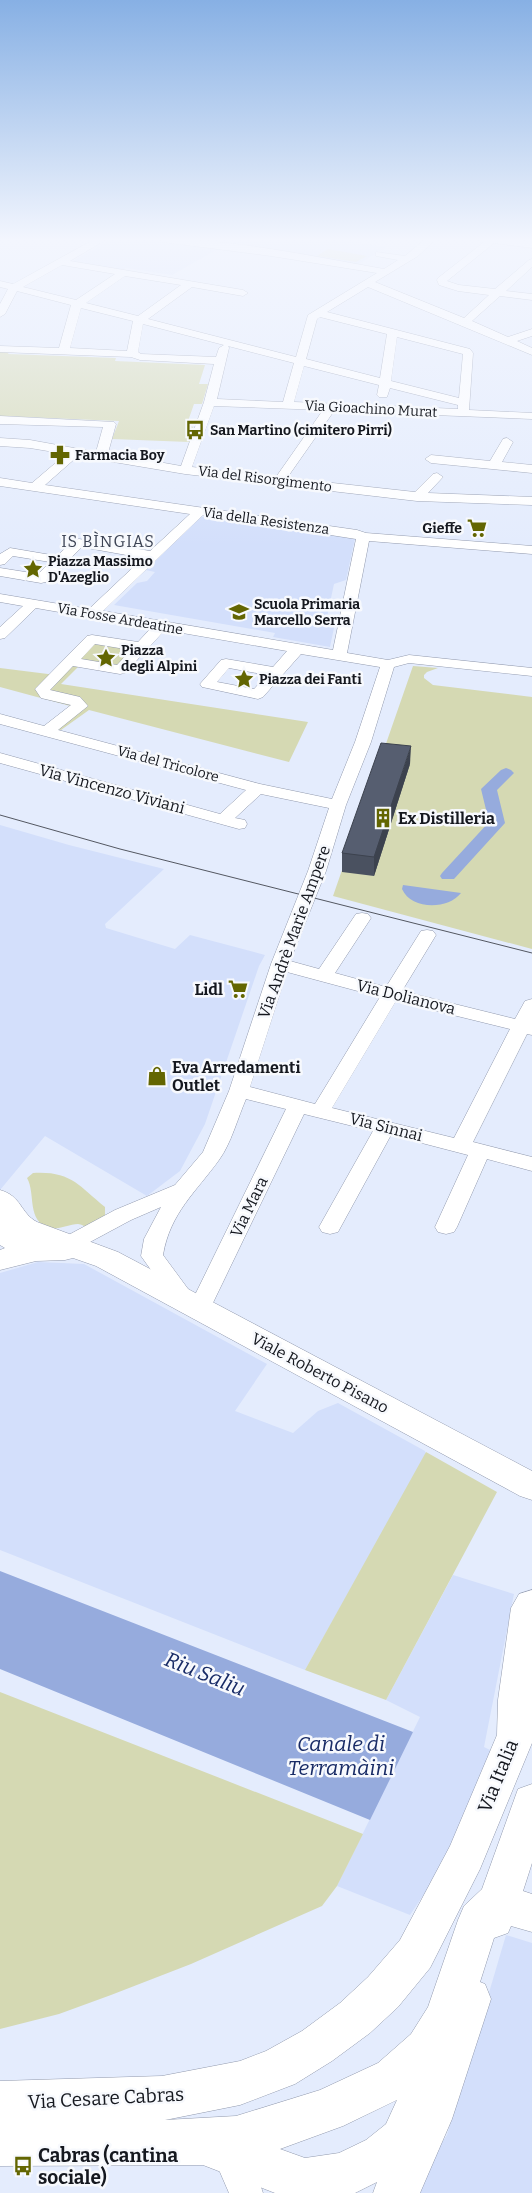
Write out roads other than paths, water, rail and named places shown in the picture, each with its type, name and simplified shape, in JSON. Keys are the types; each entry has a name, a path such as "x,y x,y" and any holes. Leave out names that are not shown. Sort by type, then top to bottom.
{"street":[{"path":"64,351 67,341"},
{"path":"132,354 135,341"},
{"path":"288,405 305,341"},
{"path":"380,409 392,341"},
{"path":"185,470 210,402 225,342 385,382 463,408 468,353 429,341"},
{"path":"510,341 532,352"},
{"path":"0,349 132,354 140,357 221,361"},
{"name":"Via Gioachino Murat","path":"210,402 380,409 463,408 532,416"},
{"path":"279,481 331,407"},
{"path":"0,420 110,424 101,457"},
{"name":"Via del Risorgimento","path":"0,442 185,470 417,497 532,502"},
{"path":"494,465 506,442"},
{"path":"35,487 75,452"},
{"path":"431,459 532,469"},
{"path":"417,497 436,477"},
{"name":"Via della Resistenza","path":"0,482 357,534 363,537 532,550"},
{"path":"92,614 200,511"},
{"path":"339,656 363,537"},
{"path":"0,572 41,579 80,543 153,556"},
{"path":"0,561 10,552 60,560"},
{"name":"Via Fosse Ardeatine","path":"0,598 388,664"},
{"path":"0,635 6,624 34,604"},
{"path":"70,661 120,670 161,626"},
{"path":"47,731 80,706 74,700 46,695 42,690 92,639 141,647"},
{"path":"276,672 297,649"},
{"path":"388,664 409,659 532,672"},
{"name":"Via Andrè Marie Ampere","path":"191,1304 152,1256 154,1240 182,1190 212,1155 239,1091 280,964 322,856 338,805 364,742 388,664"},
{"name":"Via del Tricolore","path":"0,718 258,788 338,805"},
{"name":"Via Vincenzo Viviani","path":"0,758 231,822 258,788"},
{"path":"324,976 362,918"},
{"path":"321,1110 427,935"},
{"name":"Via Dolianova","path":"280,964 526,1028"},
{"path":"446,1227 471,1148 526,1028 532,1004"},
{"name":"Via Sinnai","path":"239,1091 532,1164"},
{"name":"Via Mara","path":"191,1304 298,1105"},
{"path":"330,1227 385,1127"},
{"name":"Via Andrè Marie Ampere","path":"68,1244 124,1215 182,1190"},
{"path":"0,1255 14,1236 7,1212"},
{"name":"Viale Roberto Pisano","path":"7,1212 36,1235 68,1244 107,1259 532,1487"},
{"name":"Viale Roberto Pisano","path":"0,1260 36,1251 60,1250 107,1259"},
{"name":"Via Italia","path":"438,1910 466,1856 516,1735 524,1702 530,1608 532,1605"},
{"path":"396,2193 430,2119 462,2027 515,1907 532,1802"},
{"path":"226,2163 236,2139 279,2127 327,2110 394,2079 426,2049 446,2019 479,1920 515,1907"},
{"name":"Via Cesare Cabras","path":"0,2103 107,2102 162,2098 240,2083 279,2068 317,2046 355,2018 383,1992 415,1954 438,1910"},
{"path":"0,2143 226,2163 310,2187 346,2174 382,2156 402,2140 426,2088 445,2075"}],"water":[{"path":"403,885 461,893 455,899 439,905 421,904 407,896 402,889"},
{"name":"Canale di Terramàini","path":"0,1571 413,1732 370,1820 0,1669"}],"waterway":[{"path":"448,876 497,823 489,789 506,773"}],"tram line":[{"path":"0,815 120,849 532,953"}],"place":[{"name":"San Martino (cimitero Pirri)","path":"195,430"},
{"name":"Farmacia Boy","path":"60,455"},
{"name":"Gieffe","path":"477,528"},
{"name":"Piazza Massimo D'Azeglio","path":"33,569"},
{"name":"Scuola Primaria Marcello Serra","path":"239,612"},
{"name":"Piazza degli Alpini","path":"106,658"},
{"name":"Piazza dei Fanti","path":"244,679"},
{"name":"Ex Distilleria","path":"383,818"},
{"name":"Lidl","path":"238,989"},
{"name":"Eva Arredamenti Outlet","path":"157,1076"},
{"name":"Cabras (cantina sociale)","path":"23,2166"}],"district":[{"name":"IS BÌNGIAS","path":"108,541"}],"water label":[{"name":"Riu Saliu","path":"205,1674"}]}
